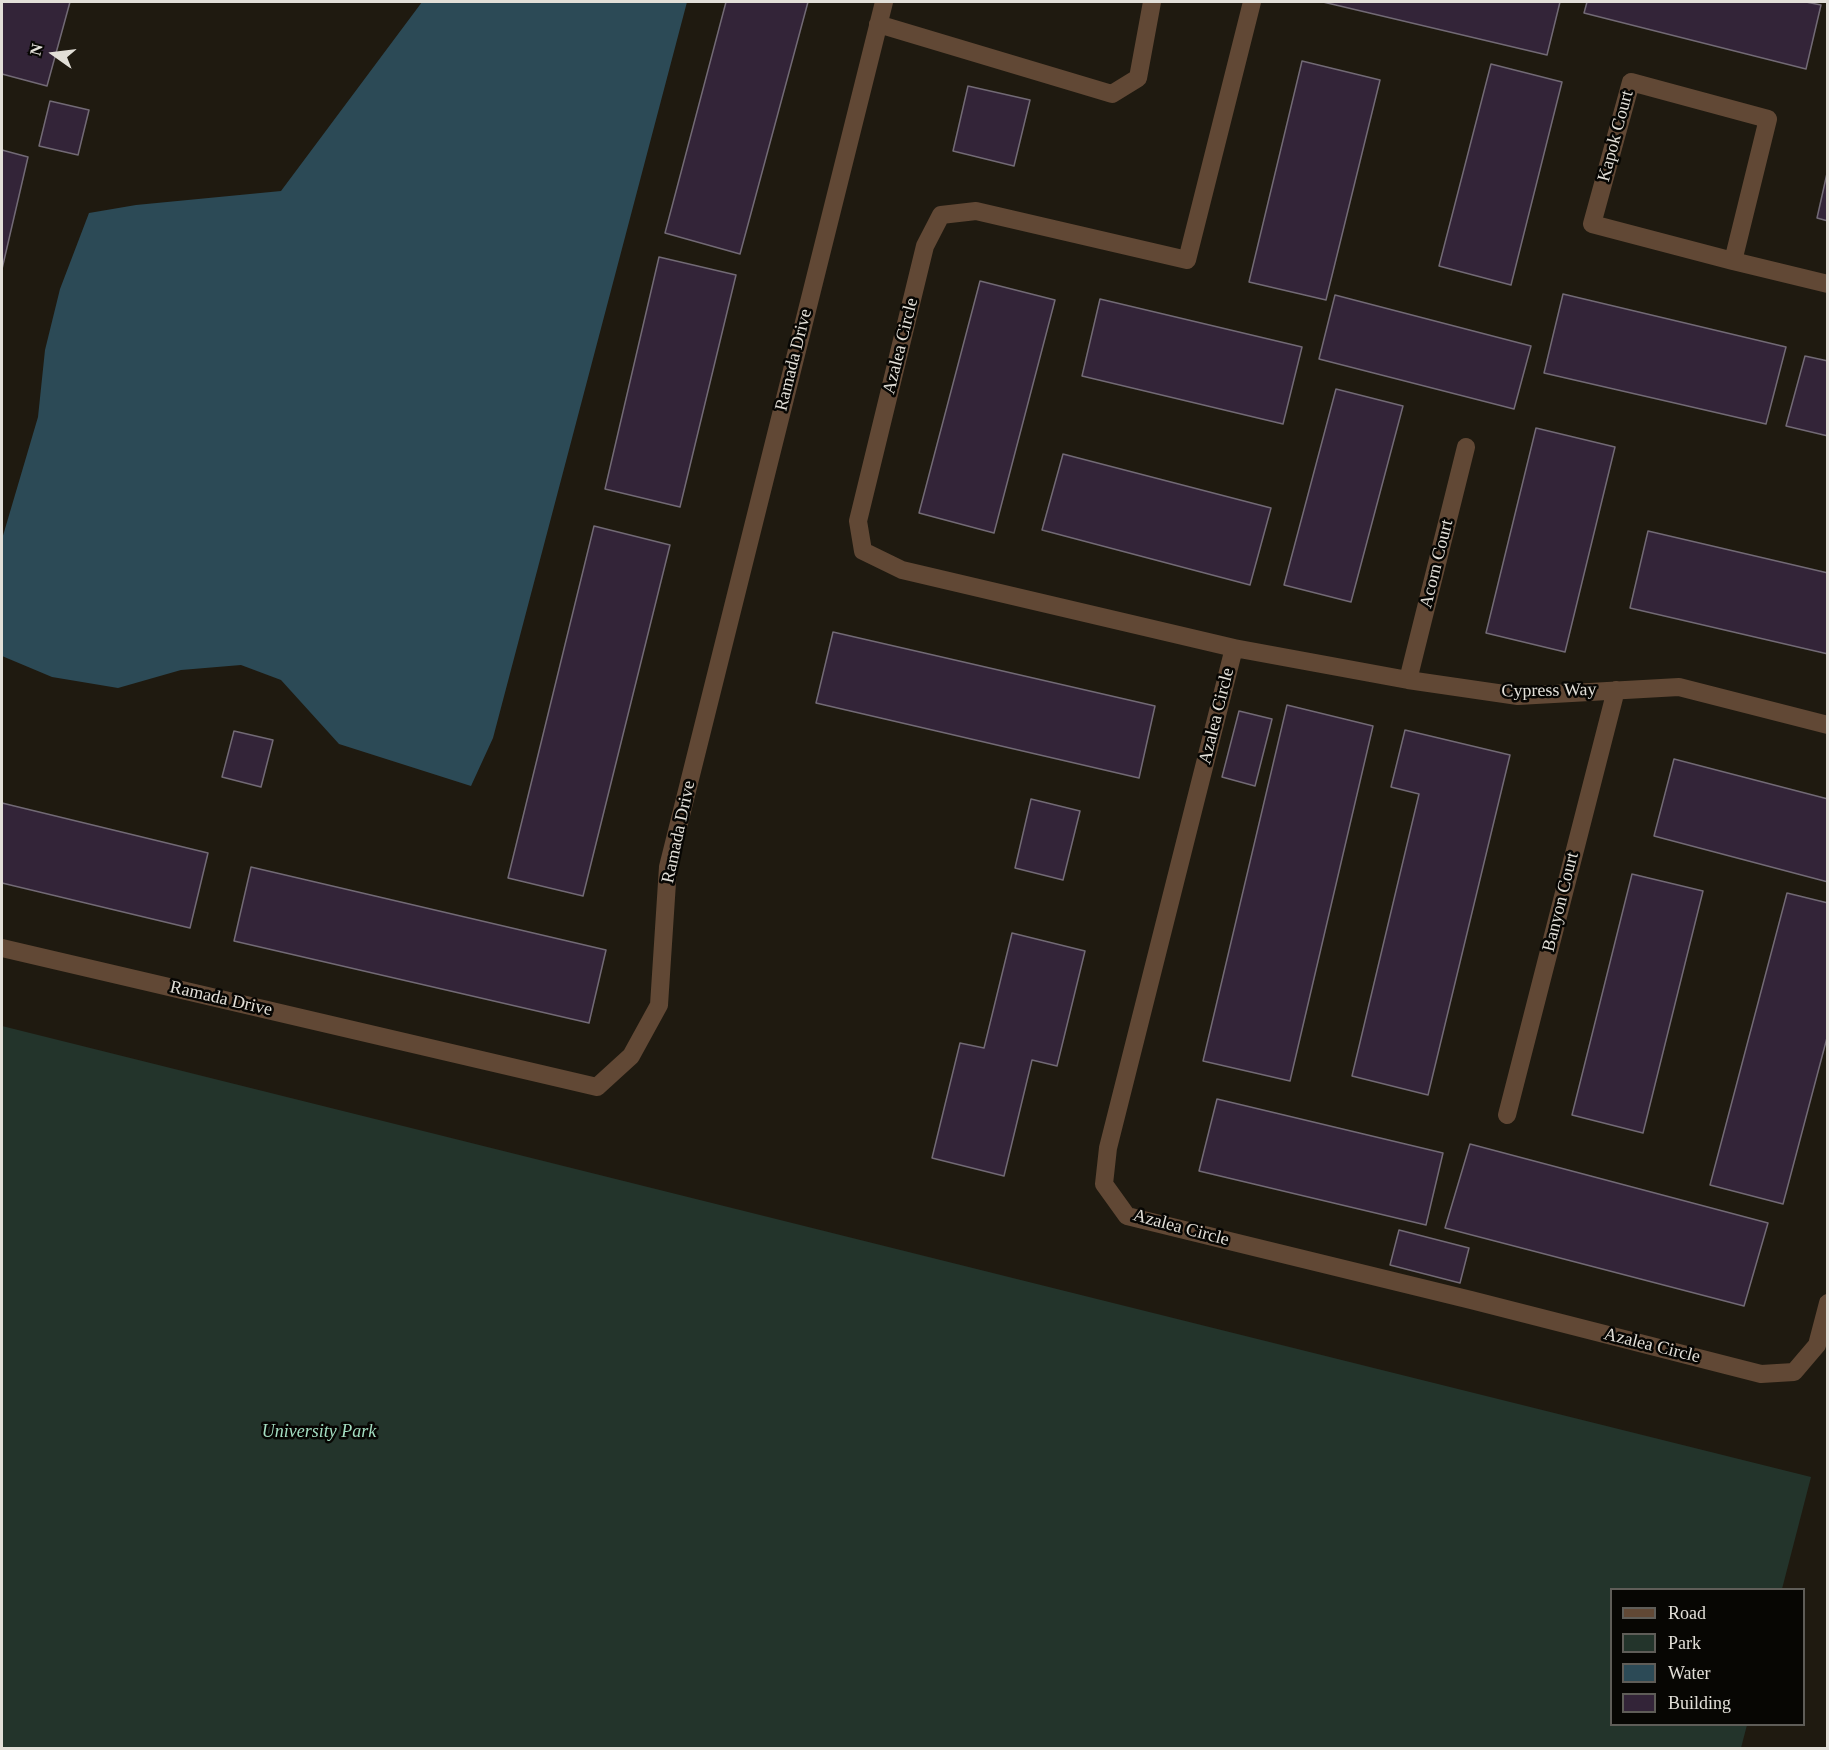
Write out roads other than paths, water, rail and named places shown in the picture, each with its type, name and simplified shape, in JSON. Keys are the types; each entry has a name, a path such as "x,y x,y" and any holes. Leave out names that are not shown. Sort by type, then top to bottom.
{"street":[{"name":"Ramada Drive","path":"2,948 597,1087 631,1056 659,1005 668,867 884,2"},
{"path":"878,24 1112,94 1138,78 1152,2"},
{"name":"Azalea Circle","path":"1252,2 1188,260 976,211 941,215 925,246 858,521 862,551 902,570 1234,648 1108,1148 1104,1184 1127,1216 1460,1297 1761,1374 1794,1372 1817,1345 1827,1303"},
{"name":"Kapok Court","path":"1733,261 1768,119 1631,82 1592,224 1733,261 1827,284"},
{"name":"Acorn Court","path":"1408,680 1466,447"},
{"name":"Cypress Way","path":"1234,648 1408,680 1518,696 1679,687 1827,725"},
{"name":"Banyon Court","path":"1507,1115 1616,690"}],"water":[{"path":"422,2 687,2 493,738 471,786 339,744 281,680 241,665 181,670 118,688 52,677 2,656 2,539 38,417 45,350 60,289 89,213 136,205 281,191"}],"park label":[{"name":"University Park","path":"319,1432"}]}
